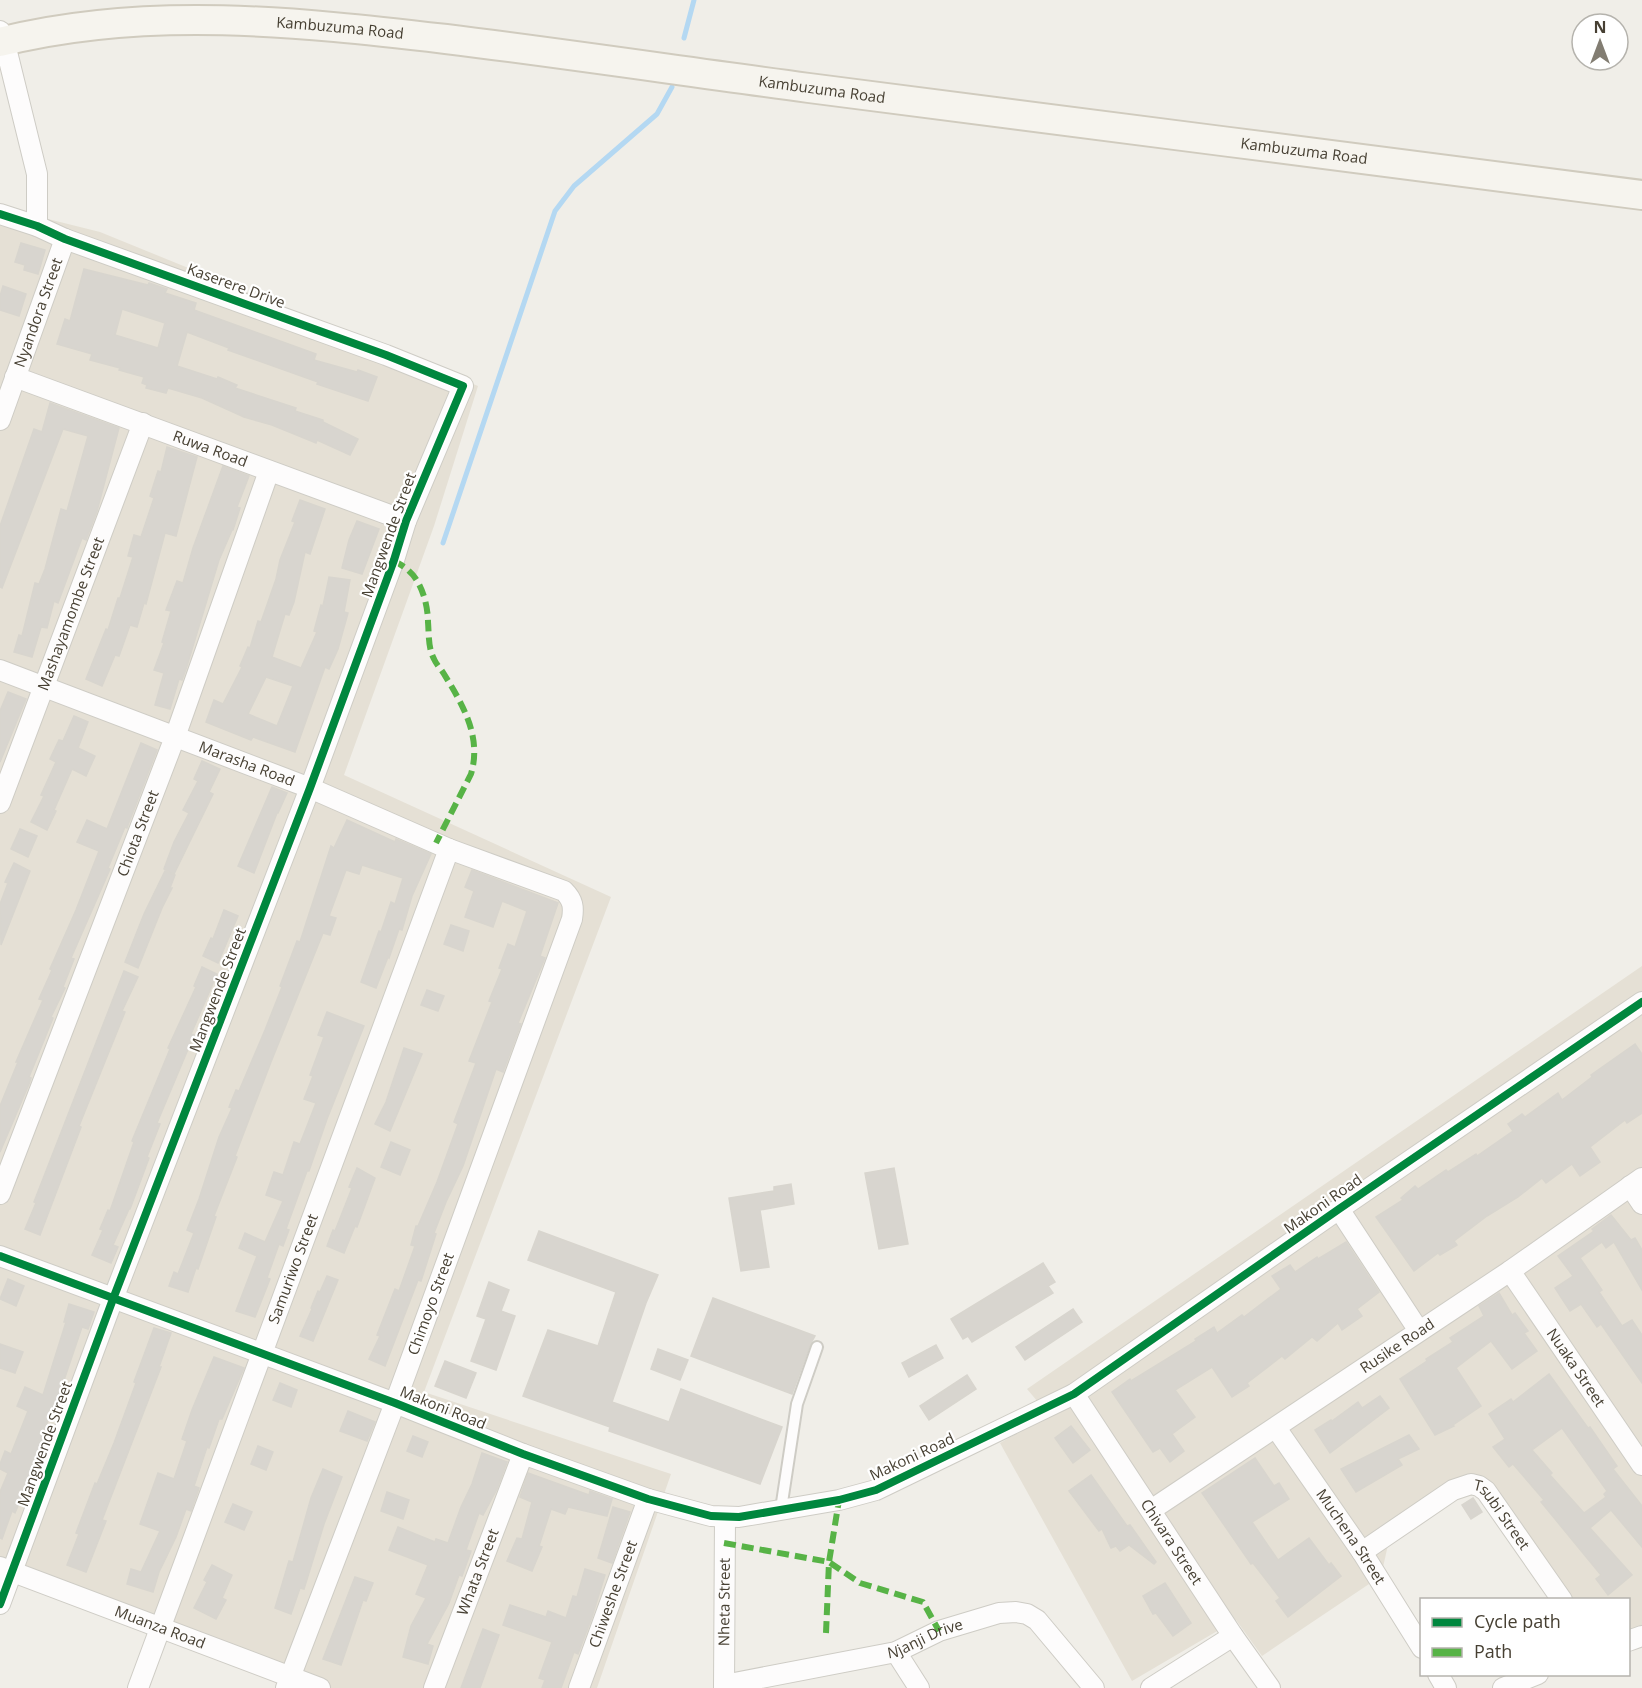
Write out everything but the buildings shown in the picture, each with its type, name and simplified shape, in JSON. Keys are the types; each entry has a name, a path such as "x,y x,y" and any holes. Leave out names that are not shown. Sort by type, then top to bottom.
{"main road":[{"name":"Kambuzuma Road","path":"1,38 101,24 160,21 264,22 376,31 1642,195"}],"street":[{"path":"1,38 37,174 37,226"},
{"name":"Kaserere Drive","path":"0,214 386,355 463,386"},
{"name":"Nyandora Street","path":"0,420 65,238"},
{"name":"Ruwa Road","path":"15,377 406,521"},
{"name":"Mangwende Street","path":"0,1604 6,1569 310,788 390,571 406,521 463,386"},
{"name":"Mashayamombe Street","path":"0,803 143,423"},
{"name":"Chiota Street","path":"0,1194 175,736 269,471"},
{"name":"Marasha Road","path":"0,670 310,788 449,849 564,891 571,898 574,908 572,919"},
{"name":"Samuriwo Street","path":"138,1688 449,849"},
{"name":"Chimoyo Street","path":"288,1683 395,1403 572,919"},
{"name":"Makoni Road","path":"0,1256 395,1403 523,1454 648,1499 725,1518 839,1500 876,1490 1074,1394 1642,1002"},
{"path":"1636,1182 1642,1204"},
{"name":"Rusike Road","path":"1151,1510 1510,1271 1636,1182"},
{"path":"1339,1209 1419,1331"},
{"name":"Nuaka Street","path":"1510,1271 1642,1465"},
{"name":"Chivara Street","path":"1074,1394 1233,1636 1270,1688"},
{"name":"Muchena Street","path":"1276,1428 1362,1552 1420,1645"},
{"name":"Whata Street","path":"434,1688 523,1454"},
{"name":"Tsubi Street","path":"1362,1552 1453,1490 1471,1484 1486,1491 1561,1598"},
{"name":"Chiweshe Street","path":"579,1688 648,1499"},
{"name":"Nheta Street","path":"724,1687 725,1518"},
{"name":"Muanza Road","path":"6,1569 162,1626 288,1683 320,1688"},
{"name":"Njanji Drive","path":"724,1687 896,1652 939,1631 999,1613 1027,1614 1047,1630 1094,1688"},
{"path":"1151,1688 1233,1636"},
{"path":"896,1652 919,1688"},
{"path":"1503,1688 1533,1676"}],"lane":[{"path":"781,1509 797,1404 817,1347"}],"shaded area":[{"path":"0,207 100,232 478,386 434,526 344,775 611,897 424,1392 671,1474 597,1688 315,1688 0,1572"},
{"path":"1642,966 1642,1640 1630,1643 1630,1598 1557,1598 1472,1479 1390,1536 1381,1576 1262,1656 1236,1620 1132,1681 1000,1443 1049,1415 1027,1389"}],"waterway":[{"path":"684,38 694,0"},
{"path":"443,543 555,211 574,186 657,114 672,87"}],"marked path":[{"path":"394,560 414,576 421,588 427,609 432,655 464,710 474,747 471,774 436,843"},
{"path":"826,1633 829,1562 839,1500"},
{"path":"724,1543 829,1562 860,1583 923,1602 939,1631"}],"cycle path":[{"path":"0,214 386,355 463,386 406,521 394,560 310,788 113,1299 0,1604"},
{"path":"0,1256 648,1499 711,1516 739,1517 839,1500 876,1490 1074,1394 1642,1002"}]}
